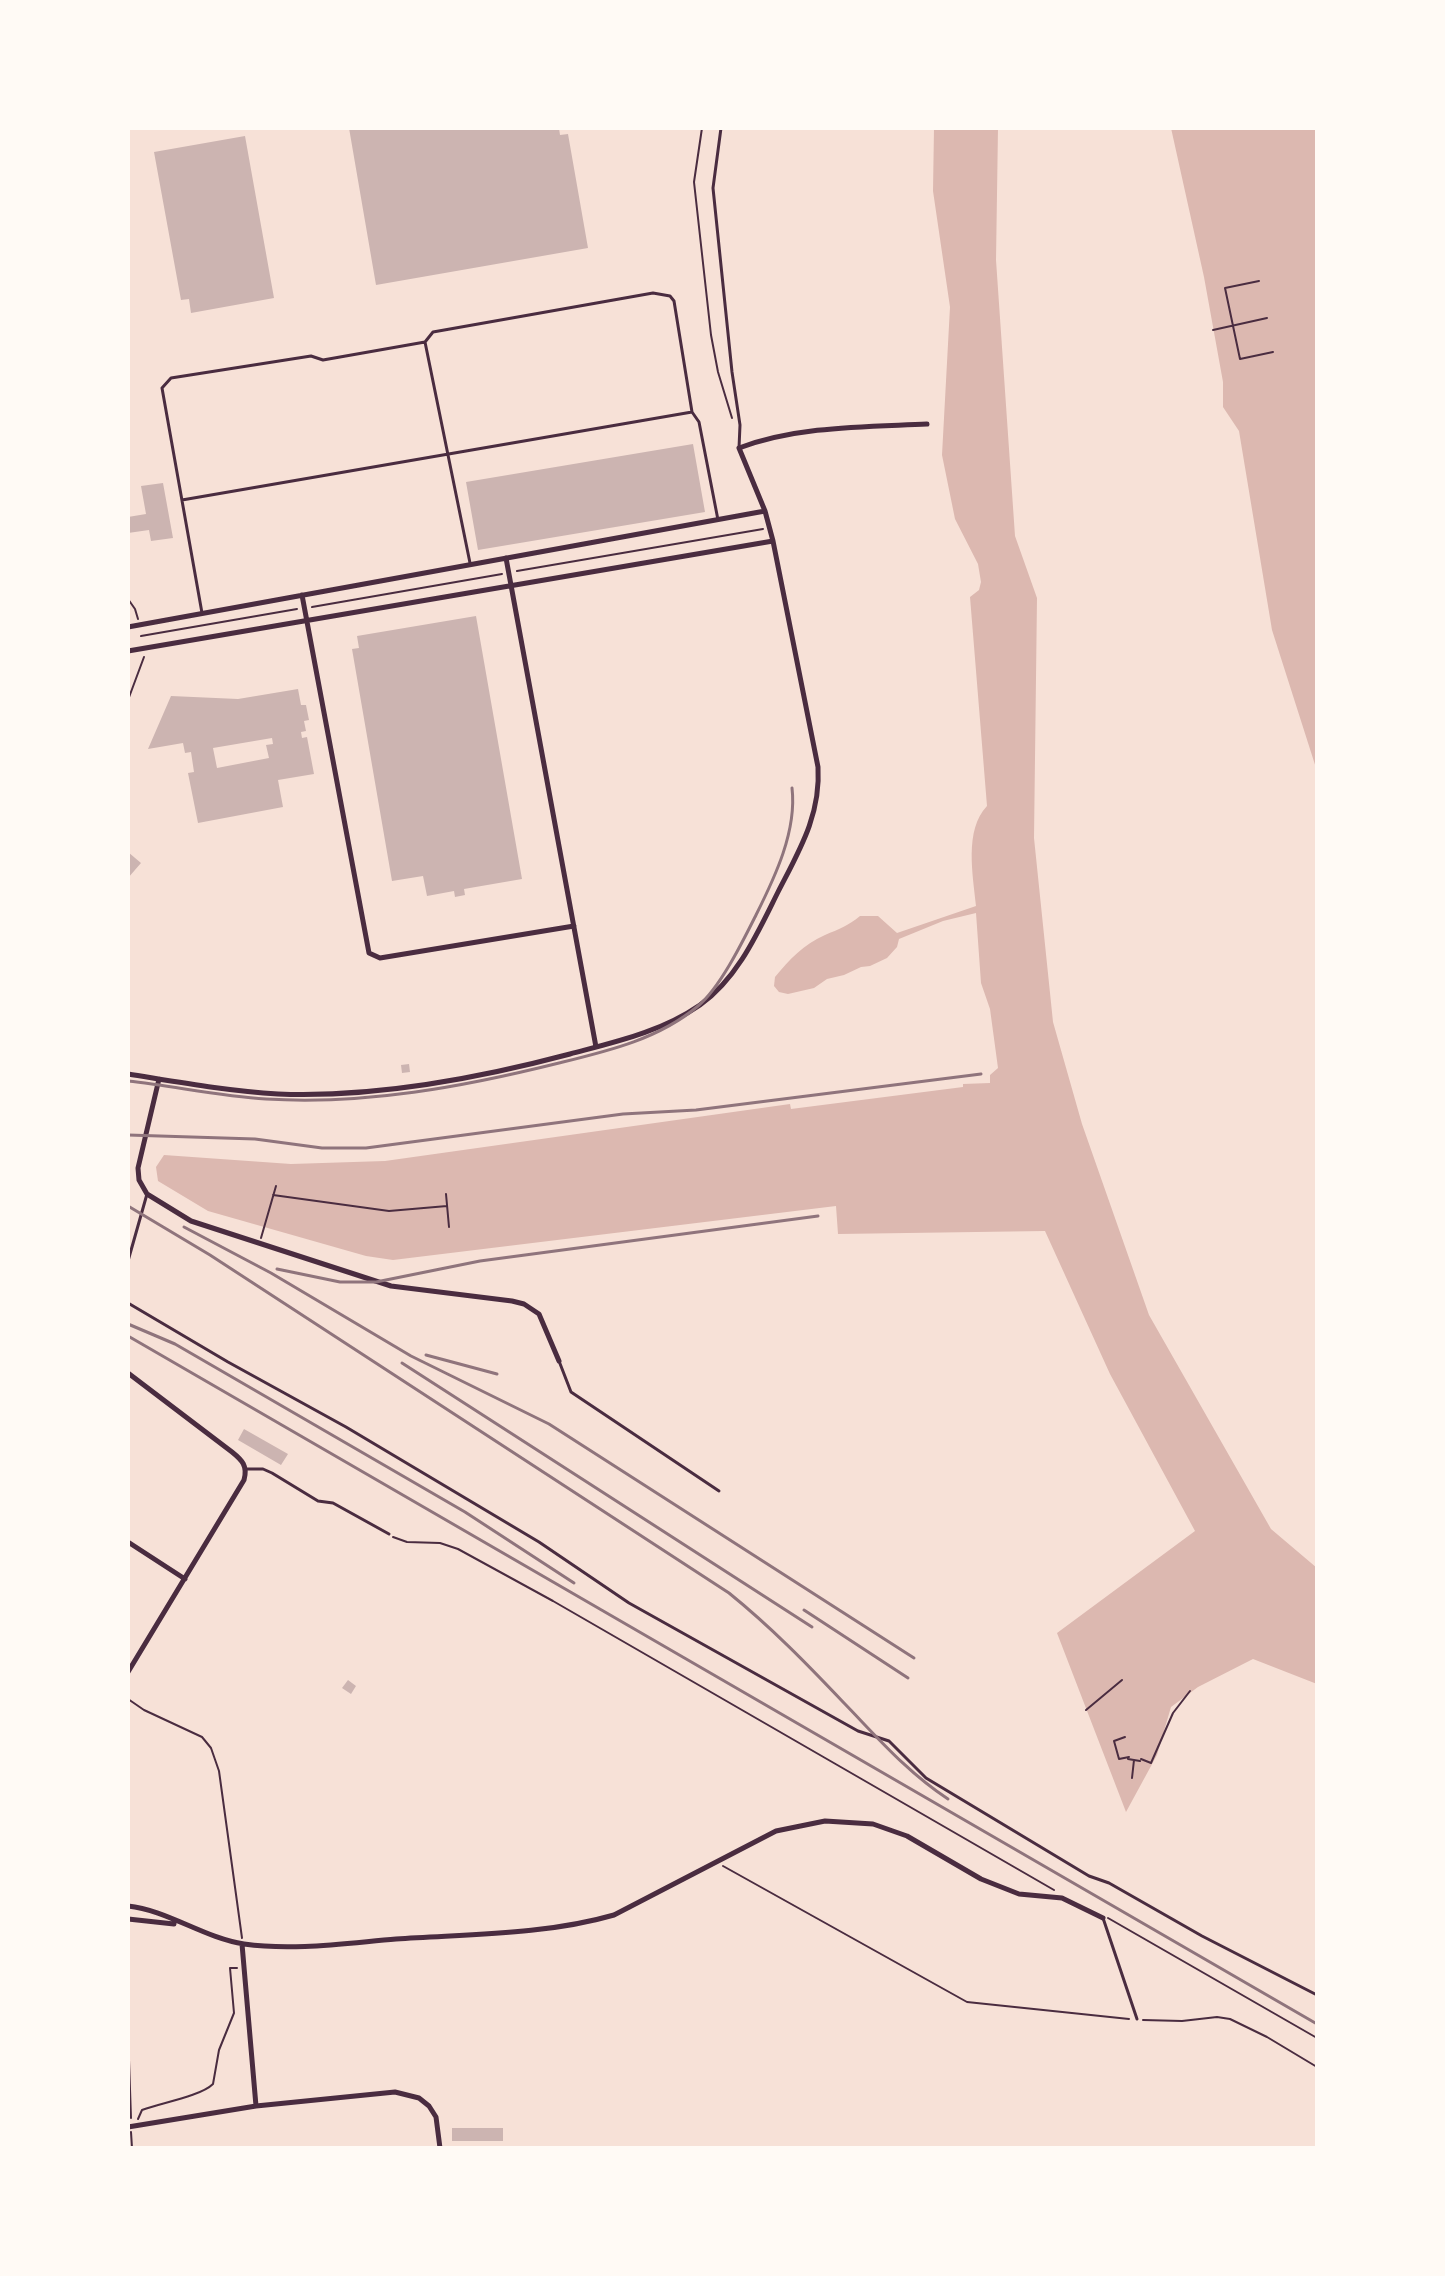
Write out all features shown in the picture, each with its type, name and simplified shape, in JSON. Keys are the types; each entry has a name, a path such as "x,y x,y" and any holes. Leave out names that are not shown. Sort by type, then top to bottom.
{"street":[{"path":"128,1074 218,1089 278,1094 326,1094 487,1075 632,1037 671,1022 701,1004 729,975 757,934 808,834 819,789 818,767 773,541 765,511 739,448 764,438 808,431 927,424"},
{"path":"128,627 765,511"},
{"path":"128,651 773,541"},
{"path":"506,558 596,1047"},
{"path":"302,595 369,953 380,958 574,926"},
{"path":"159,1079 138,1168 139,1180 147,1194 191,1221 391,1286 524,1304 539,1314 559,1361"},
{"path":"128,1373 243,1460 246,1469 244,1480 128,1672"},
{"path":"128,1542 185,1579"},
{"path":"128,1906 242,1944 328,1944 520,1931 592,1922 614,1915 776,1831 825,1821 873,1824 907,1836 981,1879 1019,1894 1062,1898 1103,1918"},
{"path":"128,1919 183,1926"},
{"path":"242,1944 256,2106"},
{"path":"130,2130 138,2124 256,2106 395,2092 408,2094 429,2106 436,2117 440,2148"}],"lane":[{"path":"721,128 713,188 740,425 739,448"},
{"path":"202,613 162,388 171,378 311,356 323,360 425,342 433,332 653,293 664,294 674,301 692,412 699,422 718,520"},
{"path":"425,342 470,564"},
{"path":"182,500 692,412"},
{"path":"128,1261 147,1194"},
{"path":"128,1303 539,1542 629,1603 858,1731 889,1741 926,1778 1089,1876 1109,1883 1202,1936 1317,1995"},
{"path":"559,1361 571,1392 719,1491"},
{"path":"246,1469 263,1469 272,1473 318,1501 333,1503 389,1534"},
{"path":"1103,1918 1137,2019"}],"path":[{"path":"702,128 694,182 711,335 733,422"},
{"path":"1259,281 1225,288 1240,359 1273,352"},
{"path":"1213,330 1267,318"},
{"path":"516,571 754,530"},
{"path":"311,607 504,573"},
{"path":"128,599 138,618"},
{"path":"141,636 299,609"},
{"path":"128,700 144,655"},
{"path":"260,1243 276,1186"},
{"path":"446,1194 449,1227"},
{"path":"273,1195 389,1211 447,1206"},
{"path":"389,1534 407,1542 450,1546 539,1593 1037,1878 1062,1898"},
{"path":"1086,1710 1122,1680"},
{"path":"1125,1737 1114,1741 1119,1759 1151,1763 1173,1713 1190,1691"},
{"path":"128,1699 144,1710 197,1733 211,1748 219,1771 242,1944"},
{"path":"1132,1778 1134,1760"},
{"path":"718,1863 967,2002 1137,2019 1230,2019 1317,2067"},
{"path":"1103,1918 1119,1923 1317,2038"},
{"path":"138,2124 142,2110 185,2095 199,2094 213,2084 219,2050 234,2013 230,1968"},
{"path":"128,2031 131,2117"},
{"path":"130,2130 132,2148"}],"shaded area":[{"path":"934,128 998,128 996,260 1015,536 1037,598 1034,838 1053,1022 1082,1124 1149,1315 1271,1529 1317,1568 1317,1684 1253,1659 1198,1687 1171,1707 1157,1755 1126,1812 1057,1633 1195,1531 1110,1374 1045,1231 838,1234 836,1206 393,1260 366,1256 208,1211 158,1181 156,1167 164,1155 291,1164 385,1161 790,1104 791,1109 963,1087 963,1084 990,1083 990,1075 998,1068 990,1009 981,983 976,913 943,921 899,939 897,947 887,958 827,979 814,988 788,994 779,992 774,986 775,977 804,948 860,916 878,916 897,933 976,906 973,840 975,827 987,806 970,597 979,590 981,582 978,564 955,519 942,455 950,307 933,191"},
{"path":"1171,128 1317,128 1317,771 1272,630 1239,431 1223,407 1223,382 1204,277"}],"building":[{"path":"349,128 559,128 560,135 568,134 588,248 376,285"},
{"path":"245,136 274,298 191,313 189,299 181,300 154,152"},
{"path":"693,444 705,512 478,550 466,482"},
{"path":"163,483 173,538 151,541 149,530 128,533 128,517 146,514 141,486"},
{"path":"476,616 522,879 464,889 465,895 455,897 454,891 427,896 423,876 392,881 352,649 359,648 357,636"},
{"path":"298,689 301,705 306,705 309,720 304,721 306,731 301,732 302,738 307,737 314,774 278,780 283,807 198,823 188,773 194,772 191,752 185,753 183,743 148,749 171,696 238,699","holes":["272,738 273,744 266,745 269,758 217,768 213,748"]},
{"path":"128,852 141,863 128,878"},
{"path":"409,1064 410,1072 402,1073 401,1065"},
{"path":"244,1429 288,1454 281,1465 238,1440"},
{"path":"348,1680 356,1686 351,1694 342,1688"},
{"path":"452,2128 503,2128 503,2141 452,2141"}],"railway":[{"path":"128,1081 266,1099 377,1097 450,1087 523,1072 596,1054 650,1035 683,1017 706,998 745,938 783,853 791,821 792,788"},
{"path":"128,1135 255,1139 322,1148 366,1148 623,1114 696,1110 981,1074"},
{"path":"128,1206 210,1255 729,1593 788,1646 906,1766 948,1799"},
{"path":"277,1269 340,1282 376,1282 480,1261 818,1216"},
{"path":"184,1227 271,1273 411,1356 549,1424 914,1658"},
{"path":"128,1324 175,1344 465,1512 574,1583"},
{"path":"128,1336 1317,2024"},
{"path":"426,1355 497,1374"},
{"path":"402,1363 812,1627"},
{"path":"804,1610 908,1678"}]}
